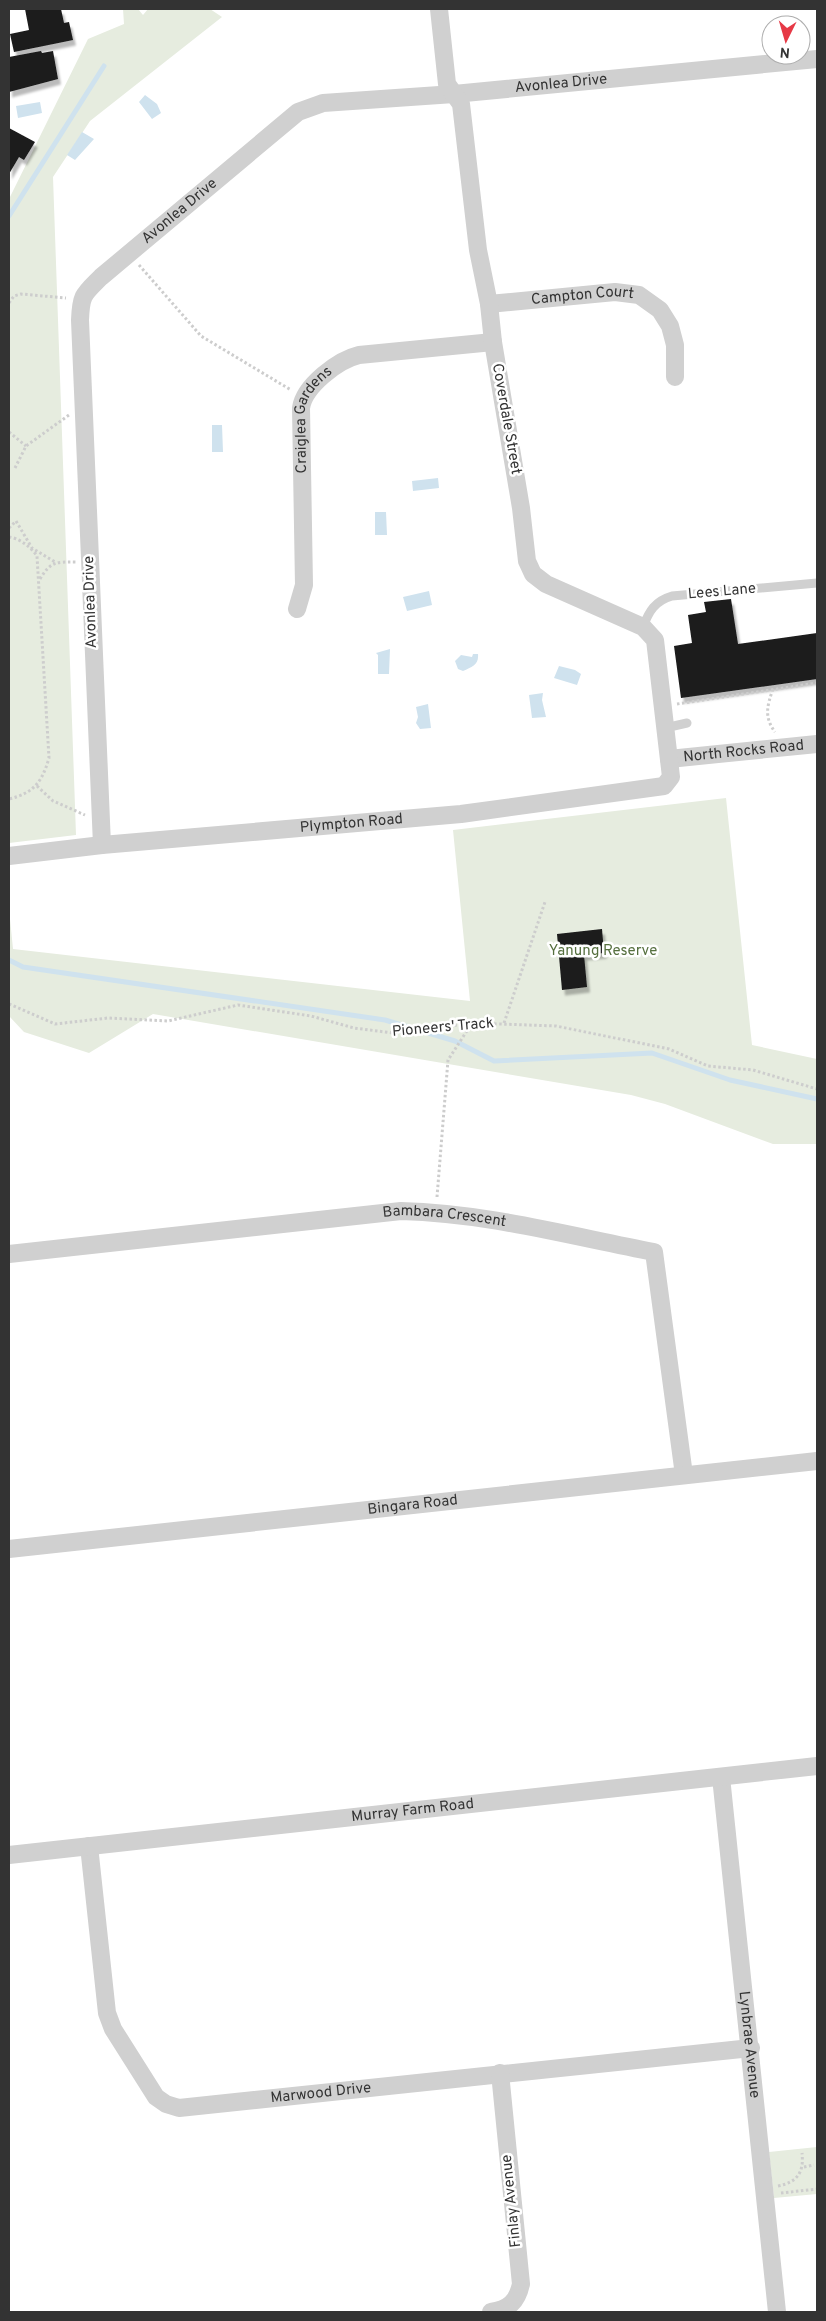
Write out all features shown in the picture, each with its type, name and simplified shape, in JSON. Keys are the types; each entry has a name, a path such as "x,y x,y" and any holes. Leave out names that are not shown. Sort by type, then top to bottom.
{"street":[{"name":"Coverdale Street","path":"439,9 447,84 461,104 476,237 489,304 493,342 529,568 546,584 643,627"},
{"name":"Avonlea Drive","path":"102,845 89,562 80,300 101,277 298,112 323,103 454,94 817,59"},
{"name":"Campton Court","path":"489,304 615,292 639,295 660,310 670,326 675,345 675,377"},
{"name":"Craiglea Gardens","path":"297,610 304,585 302,408 304,397 313,385 353,356 493,342"},
{"path":"643,627 655,640 670,727 669,759"},
{"name":"North Rocks Road","path":"669,759 817,744"},
{"name":"Plympton Road","path":"9,856 102,845 461,814 664,786 671,777 669,759"},
{"name":"Bambara Crescent","path":"9,1254 401,1211 436,1212 516,1225 654,1252 684,1475"},
{"name":"Bingara Road","path":"9,1549 817,1461"},
{"name":"Murray Farm Road","path":"9,1855 817,1766"},
{"name":"Lynbrae Avenue","path":"721,1776 769,2191 777,2312"},
{"name":"Marwood Drive","path":"88,1846 107,2013 113,2030 156,2097 166,2104 180,2108 751,2048"},
{"name":"Finlay Avenue","path":"491,2312 504,2310 510,2306 516,2299 520,2284 500,2073"}],"lane":[{"name":"Lees Lane","path":"643,627 649,611 662,599 672,596 817,582"},
{"path":"670,727 687,723"}],"path":[{"path":"129,253 201,336 304,397"},
{"path":"9,303 14,296 21,294 80,300"},
{"path":"15,468 26,446 84,404"},
{"path":"9,432 26,446"},
{"path":"9,528 16,521 37,556 40,580 49,758 45,772 37,786 20,796 9,798"},
{"path":"9,538 13,538 55,562 89,562"},
{"path":"40,580 46,569 55,562"},
{"path":"670,727 672,705 817,682"},
{"path":"773,689 766,709 768,723 779,738"},
{"path":"37,786 53,801 100,822"},
{"path":"504,1023 545,902"},
{"name":"Pioneers' Track","path":"9,1004 55,1024 108,1018 168,1021 238,1005 311,1016 354,1028 393,1034 472,1023 556,1026 669,1049 708,1066 753,1070 817,1089"},
{"path":"436,1212 448,1060 472,1023"},
{"path":"769,2191 787,2184 798,2176 804,2167 802,2153"},
{"path":"804,2167 814,2165"},
{"path":"769,2191 817,2189"}],"green space":[{"path":"123,9 138,9 143,15 148,9 210,9 222,17 90,121 53,177 76,835 9,843 9,199 88,39 124,24"},
{"name":"Yanung Reserve","path":"726,798 752,1045 817,1059 817,1144 773,1144 665,1104 631,1095 153,1014 89,1053 24,1032 9,1016 9,909 13,949 470,1001 453,830"},
{"path":"817,2147 817,2194 774,2198 769,2152"}],"water":[{"path":"145,95 157,104 161,113 152,119 139,102"},
{"path":"40,102 42,113 18,118 16,106"},
{"path":"82,132 94,139 75,160 67,155"},
{"path":"212,425 222,425 223,452 212,452"},
{"path":"438,478 439,488 413,491 412,481"},
{"path":"375,512 386,512 387,535 375,535"},
{"path":"429,591 432,605 407,611 403,597"},
{"path":"390,649 389,674 378,674 378,655 376,653"},
{"path":"473,654 478,654 474,665 463,671 458,669 455,661 461,655 472,657"},
{"path":"559,666 575,670 581,674 577,685 554,678"},
{"path":"543,693 542,700 546,717 532,718 529,695"},
{"path":"428,704 431,728 420,729 416,723 418,717 416,707"}],"building":[{"path":"25,9 61,9 64,23 69,22 73,40 14,52 10,34 29,30"},
{"path":"41,51 42,53 53,51 58,79 9,92 9,57"},
{"path":"9,128 35,142 24,160 19,157 9,174"},
{"path":"731,599 738,644 817,633 817,679 681,698 674,646 692,643 688,615 706,612 704,602"},
{"path":"602,929 604,953 584,955 587,987 562,990 557,934"}],"waterway":[{"path":"9,216 104,66"},
{"path":"9,960 23,967 385,1020 455,1041 494,1061 652,1053 730,1080 817,1099"}]}
